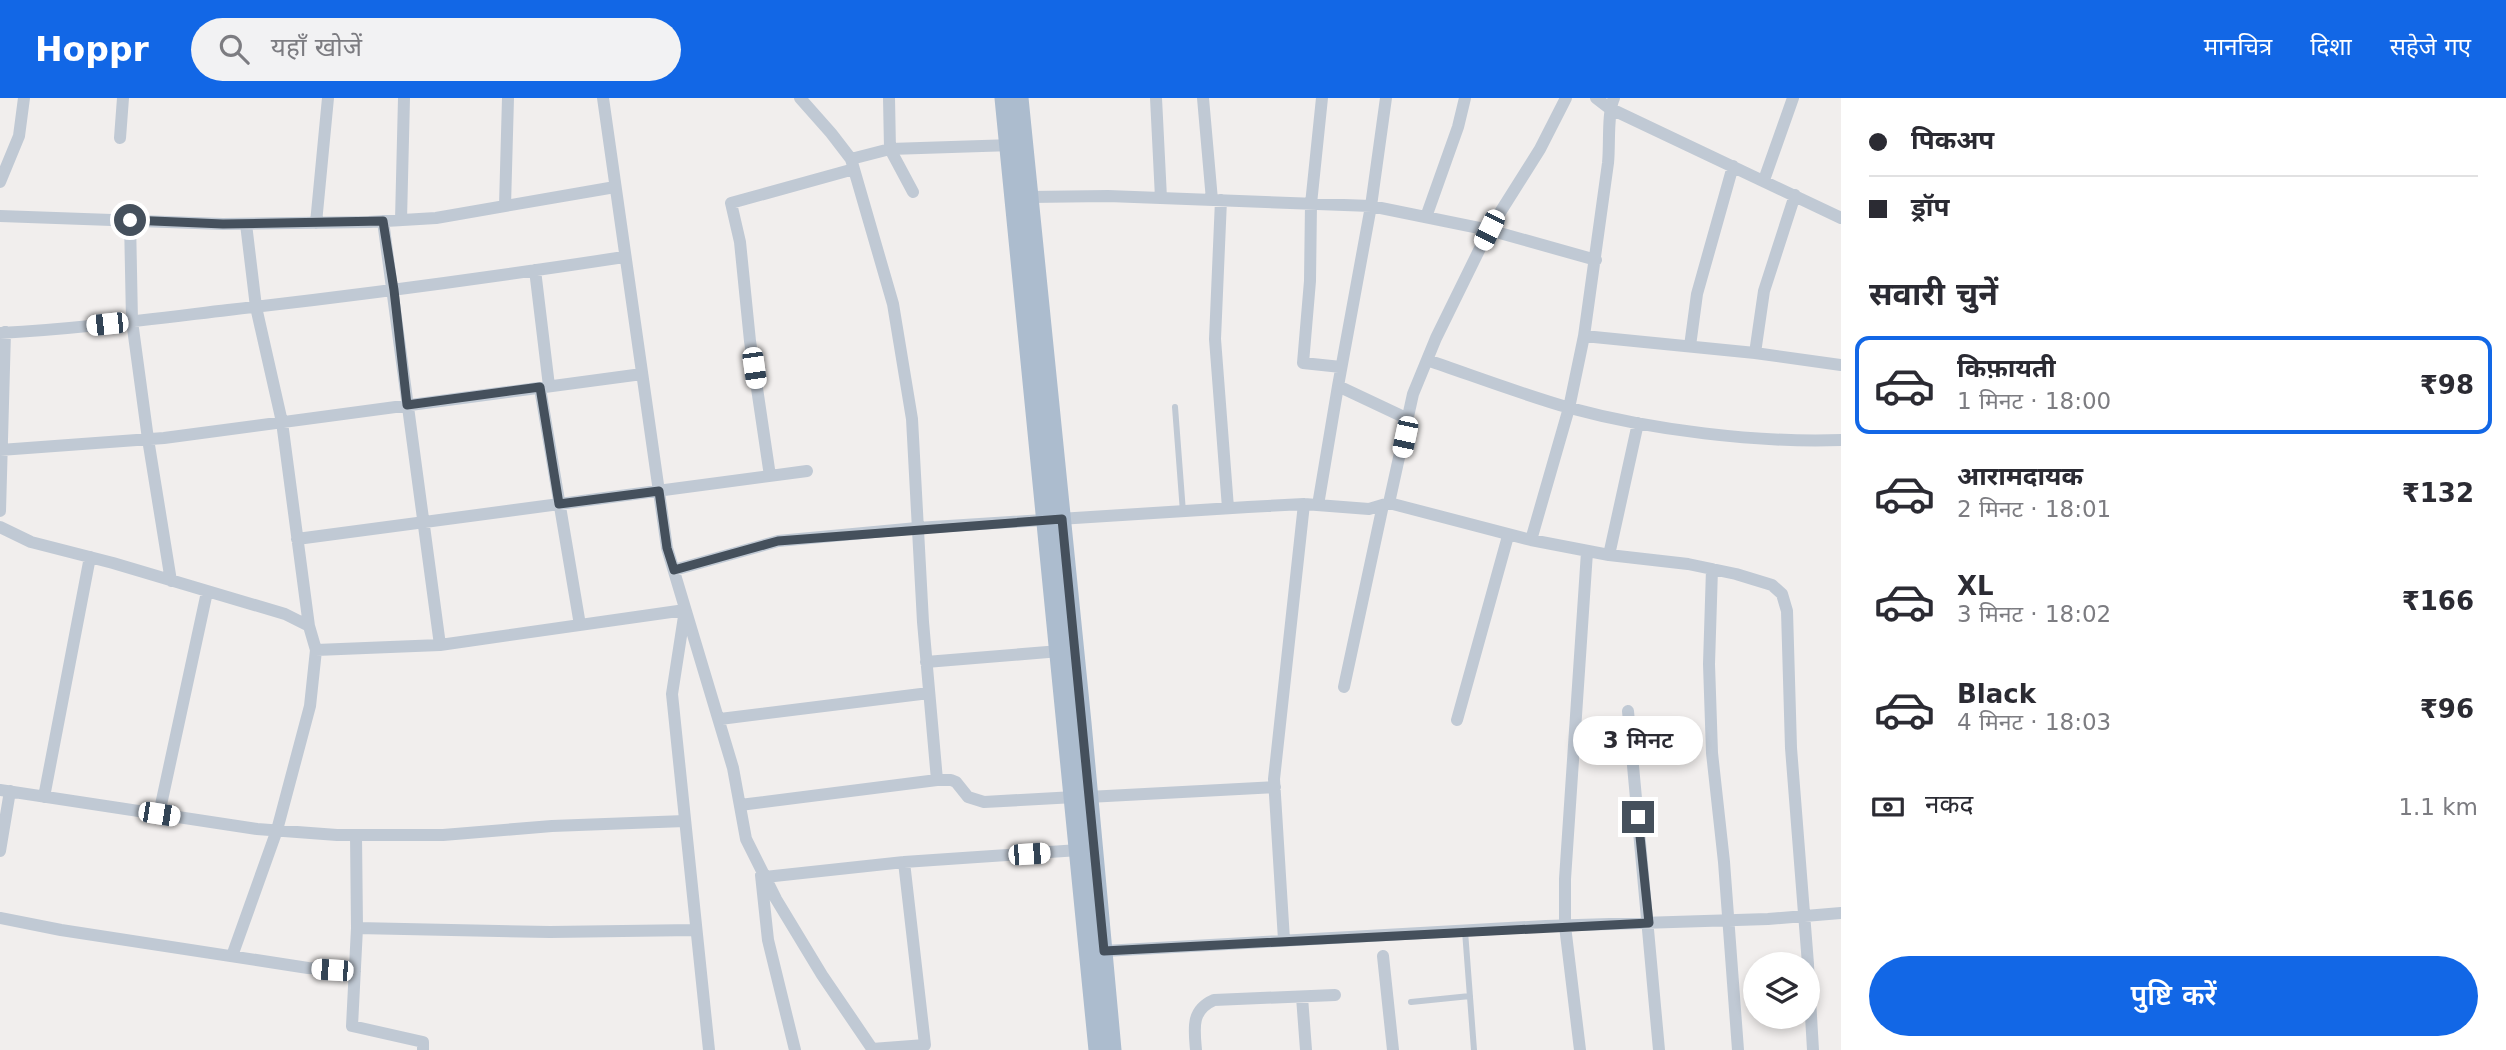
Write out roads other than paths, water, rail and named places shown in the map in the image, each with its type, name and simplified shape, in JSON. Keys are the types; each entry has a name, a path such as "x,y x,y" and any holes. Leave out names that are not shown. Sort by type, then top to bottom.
{"main road":[{"path":"1004,98 1029,197 1054,519 1060,651 1104,951 1112,1050"},
{"path":"1019,98 1016,145 1082,797 1079,850 1098,1050"}],"street":[{"path":"0,182 19,136 24,98"},
{"path":"120,138 123,98"},
{"path":"316,223 328,98"},
{"path":"401,220 404,98"},
{"path":"505,206 508,98"},
{"path":"603,98 667,548 720,719 733,768 746,839 762,872 822,975 873,1050 925,1045 904,862"},
{"path":"800,98 831,133 852,164 893,304 912,419 926,662 937,780"},
{"path":"888,98 890,149 913,192"},
{"path":"1156,98 1161,198"},
{"path":"1203,98 1216,200 1215,340 1227,508"},
{"path":"1322,98 1311,204 1310,281 1303,363 1341,367"},
{"path":"1318,505 1371,206 1386,98"},
{"path":"1426,217 1458,127 1465,98"},
{"path":"1344,687 1413,394 1489,230 1540,149 1566,98"},
{"path":"1596,98 1612,103 1841,218"},
{"path":"1763,180 1793,98"},
{"path":"1531,540 1569,408 1584,336 1610,144 1612,103"},
{"path":"770,476 750,341 740,242 731,203 890,149 1016,145"},
{"path":"1690,346 1697,294 1733,166"},
{"path":"0,216 246,224 383,221 436,218 615,187"},
{"path":"1755,353 1765,291 1795,195"},
{"path":"1029,197 1161,198 1371,206 1489,230 1596,260"},
{"path":"130,220 132,321 171,581"},
{"path":"383,221 440,645"},
{"path":"232,956 276,830 310,706 316,650 309,626 282,422 256,307 246,224"},
{"path":"0,511 3,332 256,307 624,257"},
{"path":"535,270 559,504 580,625"},
{"path":"1584,336 1755,353 1841,365"},
{"path":"1427,360 1569,408 1638,423 1782,440 1841,440"},
{"path":"1,450 148,439 642,374"},
{"path":"1338,386 1408,419"},
{"path":"1609,555 1638,423"},
{"path":"298,539 807,471"},
{"path":"674,570 778,541 917,528 1304,504 1369,509 1386,504 1508,536 1587,552 1713,569 1772,585 1782,594 1787,611 1791,748 1807,952"},
{"path":"1284,940 1275,787 1304,504"},
{"path":"0,527 31,542 285,614 309,626"},
{"path":"1457,720 1508,536"},
{"path":"1580,1050 1565,926 1565,880 1587,552"},
{"path":"44,797 90,557"},
{"path":"1713,569 1709,652 1712,753 1738,1050"},
{"path":"159,814 207,592"},
{"path":"316,650 440,645 685,610"},
{"path":"685,610 672,694 709,1050"},
{"path":"926,662 1060,651"},
{"path":"720,719 929,693"},
{"path":"1628,711 1659,1050"},
{"path":"740,805 937,780 956,782 968,797 984,802 1275,787"},
{"path":"0,851 5,791 276,830 356,835 443,835 552,826 685,821"},
{"path":"356,835 358,928 352,1026 423,1042 423,1050"},
{"path":"762,872 1079,850"},
{"path":"762,872 768,940 795,1050"},
{"path":"1104,951 1841,913"},
{"path":"0,918 61,930 309,968 355,971"},
{"path":"358,928 550,932 695,930"},
{"path":"1383,956 1393,1050"},
{"path":"1196,1050 1195,1025 1202,1005 1214,1000 1335,995"},
{"path":"1302,997 1306,1050"},
{"path":"1812,1029 1813,1050"}],"lane":[{"path":"1175,407 1183,512"},
{"path":"1465,931 1474,1050"},
{"path":"1411,1002 1470,996"}]}
